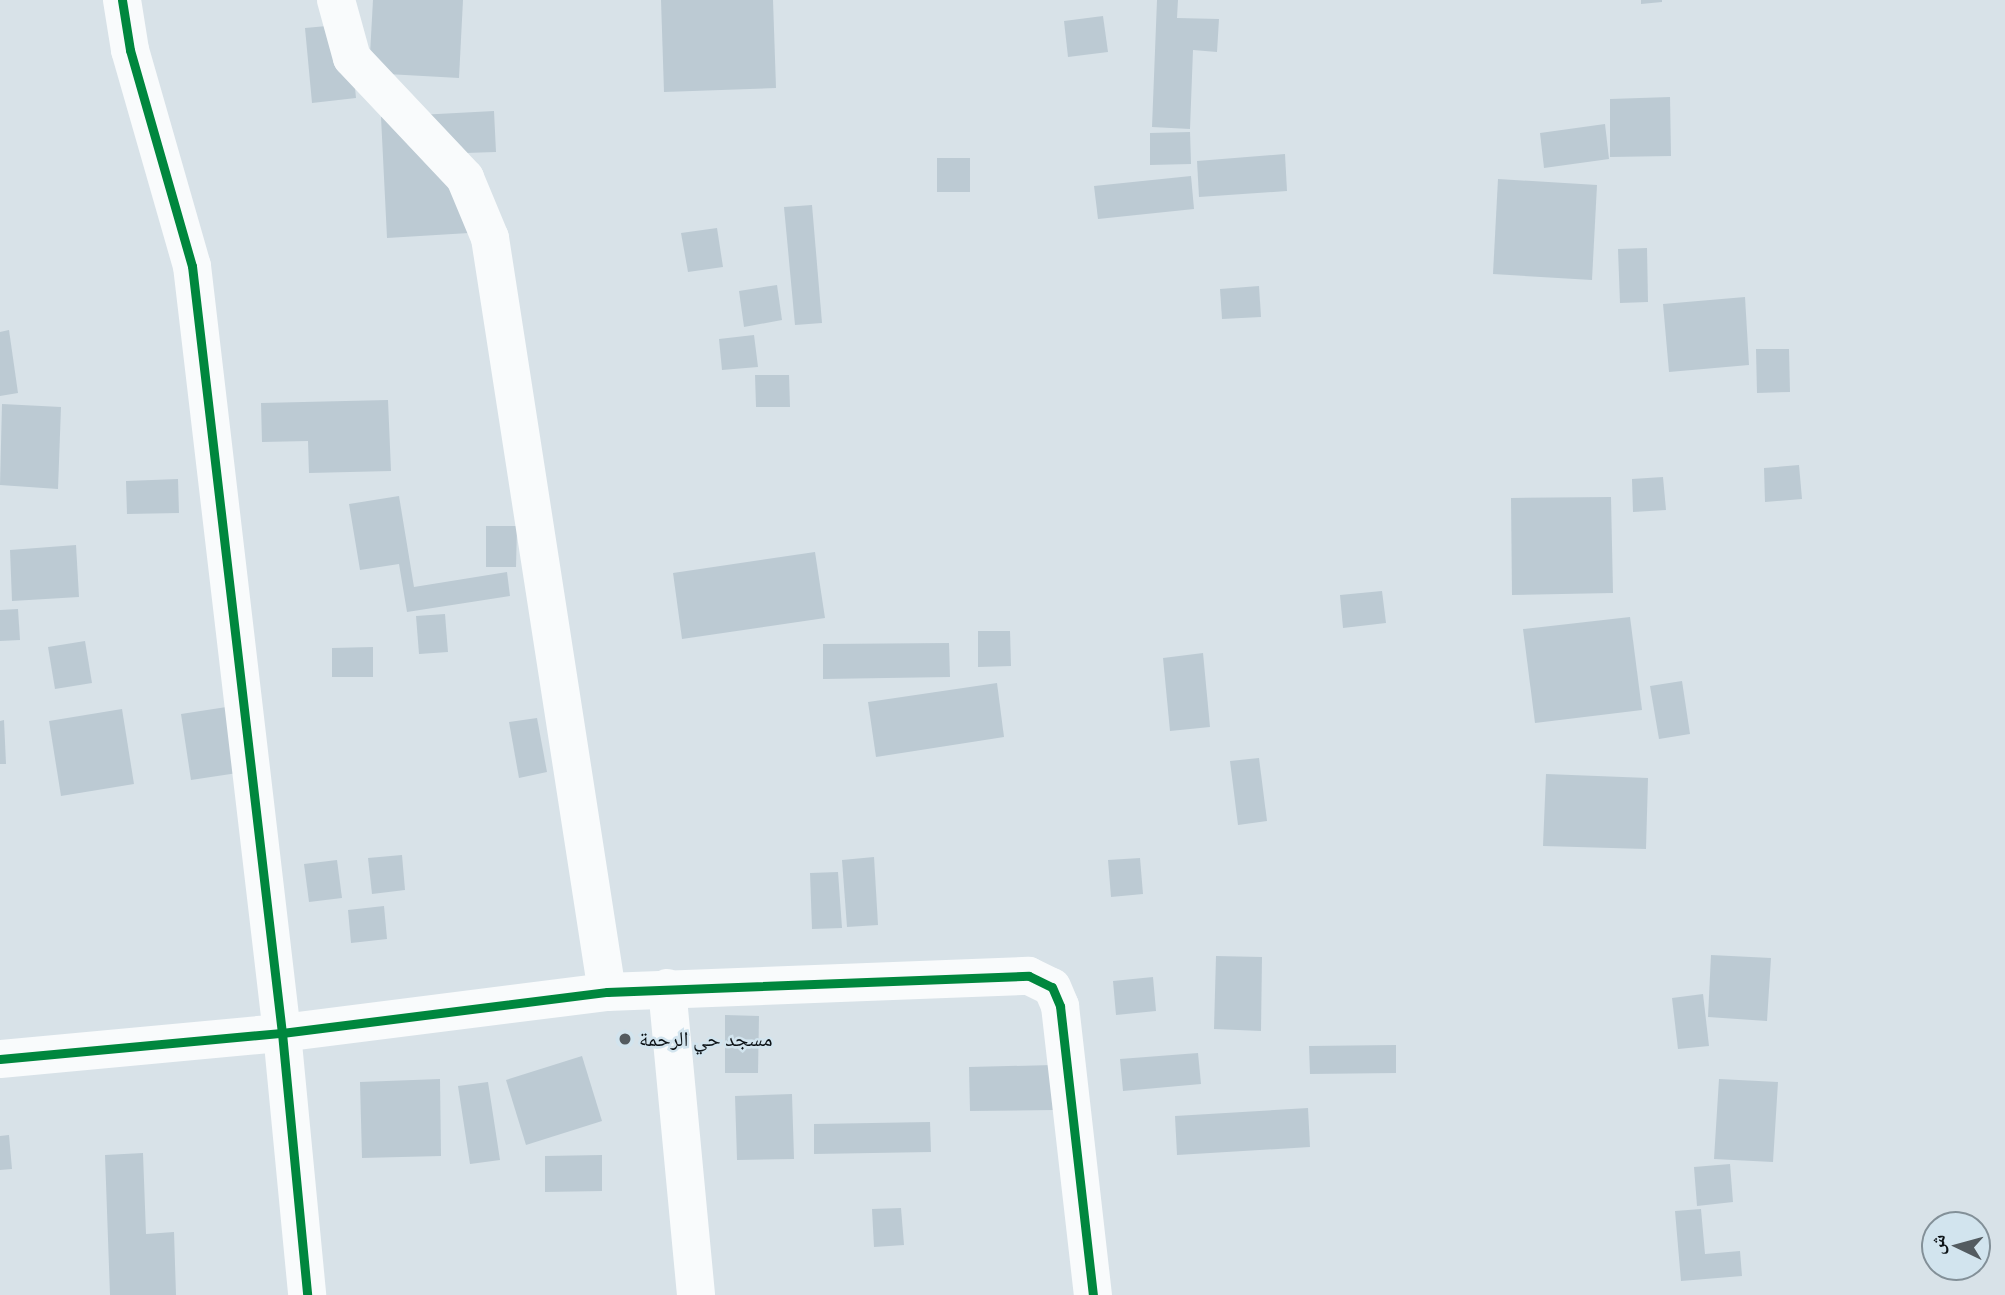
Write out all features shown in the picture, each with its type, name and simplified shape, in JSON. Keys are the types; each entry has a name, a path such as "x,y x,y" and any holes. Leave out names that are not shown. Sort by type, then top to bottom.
{"street":[{"path":"122,0 130,50 192,266 282,1032 307,1295"},
{"path":"336,0 352,58 464,178 490,238 607,992"},
{"path":"0,1059 282,1032 607,992 1029,976 1052,987 1060,1006 1093,1295"},
{"path":"667,988 696,1295"}],"building":[{"path":"373,0 463,0 459,78 369,73"},
{"path":"661,0 773,0 776,88 664,92"},
{"path":"1157,0 1178,0 1177,18 1219,19 1217,52 1193,50 1190,129 1152,127"},
{"path":"1641,0 1662,0 1662,2 1641,4"},
{"path":"1103,16 1108,52 1068,57 1064,21"},
{"path":"349,24 356,98 312,103 305,28"},
{"path":"1670,97 1671,156 1610,157 1610,99"},
{"path":"494,111 496,152 465,153 469,233 387,238 381,117"},
{"path":"1605,124 1609,159 1544,168 1540,133"},
{"path":"1190,132 1191,164 1150,165 1150,133"},
{"path":"1285,154 1287,191 1199,197 1197,161"},
{"path":"937,158 970,158 970,192 937,192"},
{"path":"1191,176 1194,209 1098,219 1094,186"},
{"path":"1498,179 1597,185 1592,280 1493,274"},
{"path":"812,205 822,323 795,325 784,207"},
{"path":"717,228 723,267 688,272 681,233"},
{"path":"1647,248 1648,302 1620,303 1618,249"},
{"path":"777,285 782,320 744,327 739,291"},
{"path":"1259,286 1261,317 1222,319 1220,289"},
{"path":"1745,297 1749,365 1669,372 1663,304"},
{"path":"9,330 18,393 0,396 0,332"},
{"path":"754,335 758,367 722,370 719,339"},
{"path":"1756,349 1789,349 1790,392 1757,393"},
{"path":"755,375 789,375 790,407 756,407"},
{"path":"388,400 391,471 309,473 308,441 262,442 261,403"},
{"path":"2,404 61,407 58,489 0,485"},
{"path":"1799,465 1802,499 1765,502 1764,468"},
{"path":"1663,477 1666,510 1633,512 1632,479"},
{"path":"178,479 179,513 127,514 126,481"},
{"path":"399,496 414,587 507,572 510,596 407,612 399,564 360,570 349,504"},
{"path":"1611,497 1613,593 1512,595 1511,498"},
{"path":"486,526 517,526 516,567 486,567"},
{"path":"76,545 79,597 12,601 10,550"},
{"path":"815,552 825,618 682,639 673,573"},
{"path":"1382,591 1386,623 1343,628 1340,595"},
{"path":"18,609 20,640 0,641 0,610"},
{"path":"445,614 448,652 419,654 416,616"},
{"path":"1630,617 1642,710 1535,723 1523,629"},
{"path":"978,631 1010,631 1011,666 978,667"},
{"path":"85,641 92,683 55,689 48,647"},
{"path":"949,643 950,677 823,679 823,644"},
{"path":"373,647 373,677 332,677 332,648"},
{"path":"1203,653 1210,727 1170,731 1163,658"},
{"path":"1682,681 1690,734 1659,739 1650,686"},
{"path":"997,683 1004,737 876,757 868,702"},
{"path":"233,706 244,772 191,780 181,714"},
{"path":"122,709 134,784 61,796 49,721"},
{"path":"537,718 547,772 519,778 509,722"},
{"path":"4,720 6,764 0,764 0,721"},
{"path":"1259,758 1267,821 1238,825 1230,761"},
{"path":"1546,774 1648,778 1646,849 1543,846"},
{"path":"402,855 405,890 372,894 368,858"},
{"path":"874,857 878,925 847,927 842,860"},
{"path":"1140,858 1143,894 1111,897 1108,860"},
{"path":"337,860 342,898 309,902 304,864"},
{"path":"838,872 842,928 812,929 810,873"},
{"path":"384,906 387,939 351,943 348,910"},
{"path":"1711,955 1771,958 1767,1021 1708,1017"},
{"path":"1216,956 1262,957 1261,1031 1214,1029"},
{"path":"1153,977 1156,1011 1116,1015 1113,981"},
{"path":"1703,994 1709,1046 1678,1049 1672,998"},
{"path":"725,1015 759,1016 758,1073 725,1073"},
{"path":"1396,1045 1396,1073 1310,1074 1309,1046"},
{"path":"1198,1053 1201,1084 1123,1091 1120,1059"},
{"path":"582,1056 602,1121 526,1145 506,1080"},
{"path":"1053,1065 1054,1110 970,1111 969,1067"},
{"path":"440,1079 441,1156 362,1158 360,1082"},
{"path":"1719,1079 1778,1082 1773,1162 1714,1159"},
{"path":"488,1082 500,1160 470,1164 458,1086"},
{"path":"792,1094 794,1159 737,1160 735,1096"},
{"path":"1308,1108 1310,1147 1177,1155 1175,1116"},
{"path":"930,1122 931,1152 814,1154 814,1124"},
{"path":"9,1135 12,1169 0,1170 0,1136"},
{"path":"143,1153 146,1234 174,1232 176,1295 110,1295 105,1155"},
{"path":"602,1155 602,1191 545,1192 545,1156"},
{"path":"1730,1164 1733,1202 1697,1206 1694,1167"},
{"path":"901,1208 904,1245 874,1247 872,1209"},
{"path":"1701,1209 1705,1254 1740,1251 1742,1276 1681,1281 1675,1211"}],"cycle path":[{"path":"122,0 130,50 192,266 282,1033 307,1295"},
{"path":"0,1059 282,1033 607,992 1029,976 1052,987 1060,1006 1093,1295"}],"place":[{"name":"مسجد حي الرحمة","path":"625,1039"}]}
